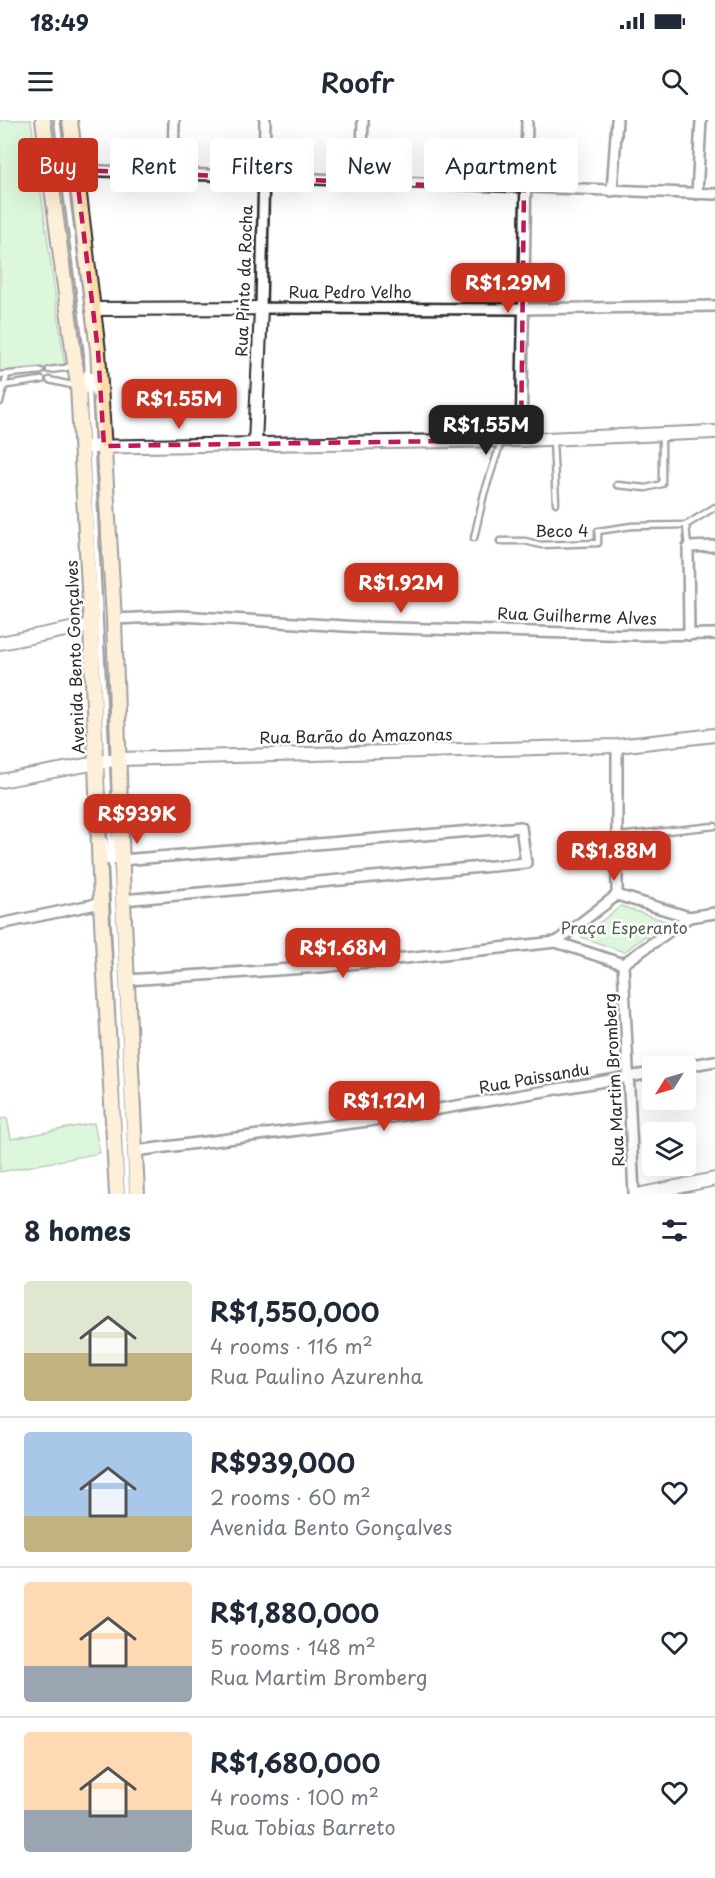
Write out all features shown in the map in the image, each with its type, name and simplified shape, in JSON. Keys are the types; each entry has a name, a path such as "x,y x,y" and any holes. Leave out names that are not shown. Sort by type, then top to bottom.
{"main road":[{"name":"Avenida Bento Gonçalves","path":"44,120 78,386 93,447 114,619 107,760 117,1194"},
{"name":"Avenida Bento Gonçalves","path":"70,120 72,138"},
{"name":"Avenida Bento Gonçalves","path":"79,192 93,309 91,625 122,860 112,899 127,980 137,1194"}],"street":[{"path":"174,120 174,138"},
{"name":"Rua Pinto da Rocha","path":"265,138 266,120"},
{"path":"362,138 363,120"},
{"path":"526,138 527,120"},
{"path":"612,191 617,120"},
{"path":"697,194 701,120"},
{"path":"578,190 715,194"},
{"name":"Rua Pinto da Rocha","path":"255,444 264,192"},
{"path":"521,440 524,192"},
{"name":"Rua Pedro Velho","path":"93,309 522,309 715,306"},
{"path":"93,447 521,440 715,432"},
{"path":"689,634 688,547 715,546"},
{"name":"Rua Guilherme Alves","path":"114,619 181,615 361,627 715,634"},
{"path":"0,643 91,625"},
{"name":"Rua Barão do Amazonas","path":"0,781 107,760 617,746 715,735"},
{"path":"617,746 617,895"},
{"path":"0,924 112,899 526,863 521,827 122,860"},
{"path":"617,895 689,917 715,913"},
{"path":"556,942 617,895"},
{"path":"127,980 321,967 556,942 623,964 689,917"},
{"name":"Rua Martim Bromberg","path":"623,964 634,1194"},
{"path":"696,1064 715,1061"},
{"name":"Rua Paissandu","path":"135,1151 368,1121 642,1075"},
{"path":"642,1194 671,1191 715,1179"}],"lane":[{"path":"57,120 87,352 127,1194"},
{"path":"87,352 93,447"},
{"path":"87,352 93,447"},
{"path":"49,370 66,368 75,362"},
{"path":"0,375 38,371 39,380 2,386"},
{"path":"0,402 2,386 7,375"},
{"path":"50,380 78,386"},
{"path":"618,485 646,488 662,484 662,434"},
{"name":"Beco 4","path":"553,439 556,503"},
{"path":"474,538 484,494 501,440"},
{"path":"688,547 686,525 715,507"},
{"name":"Beco 4","path":"500,541 525,541 541,545 598,543 598,531 632,526 686,525"},
{"path":"618,836 715,826"},
{"path":"122,1194 126,1178"},
{"path":"126,1178 133,1194"}],"highlighted area":[{"path":"76,170 524,189 521,440 104,446 98,351"}],"green space":[{"path":"0,120 31,120 33,138 18,138 18,192 41,192 65,367 0,374"},
{"name":"Praça Esperanto","path":"621,906 665,921 624,952 581,937"},
{"path":"7,1118 11,1139 94,1123 100,1153 0,1172 0,1119"}]}
